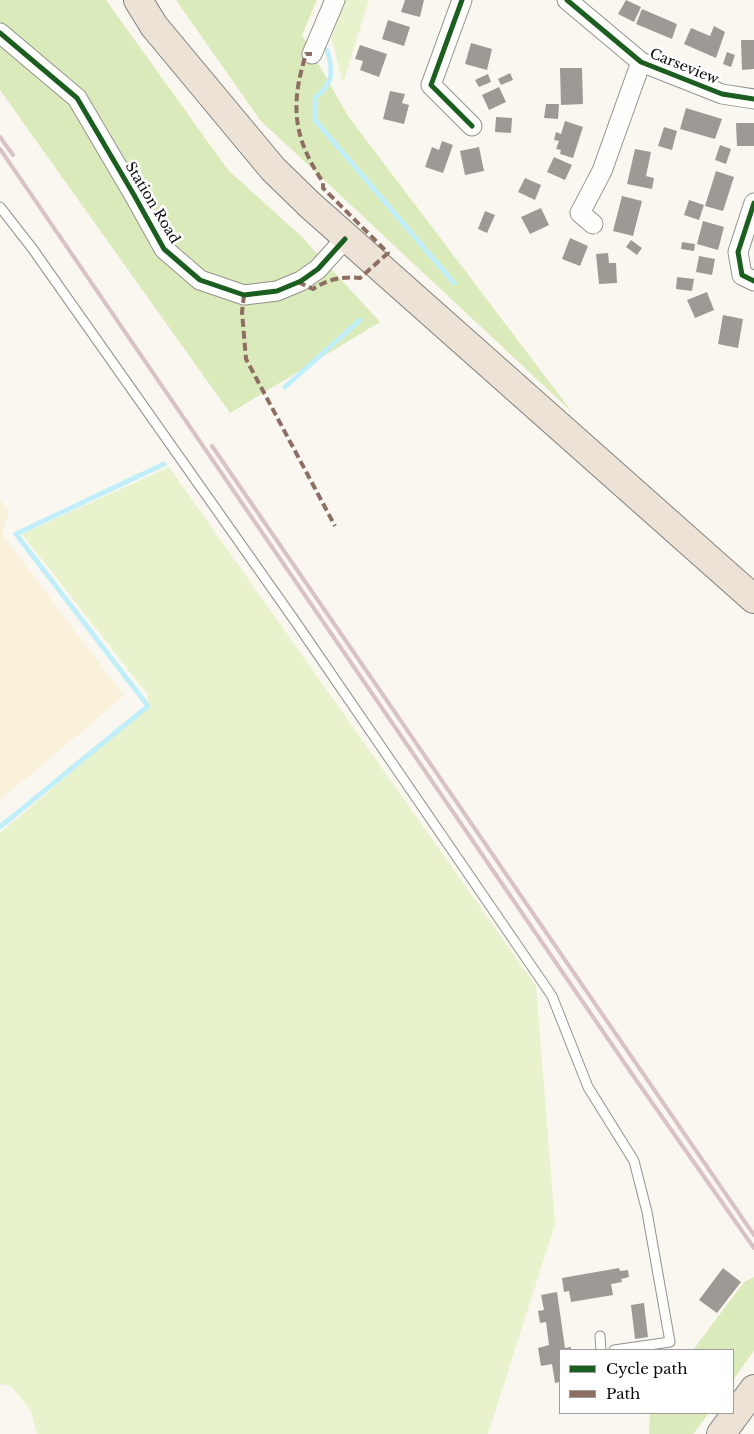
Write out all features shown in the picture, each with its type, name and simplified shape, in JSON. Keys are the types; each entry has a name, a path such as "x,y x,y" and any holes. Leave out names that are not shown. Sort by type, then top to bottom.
{"main road":[{"path":"138,0 154,26 273,169 345,238 754,599"},
{"path":"721,1434 754,1389"}],"street":[{"path":"312,54 335,0"},
{"path":"462,0 431,85 472,126"},
{"name":"Carseview","path":"567,0 641,62 722,94 754,99"},
{"name":"Station Road","path":"0,33 77,98 164,249 200,280 244,295 276,291 301,281 318,269 345,238"},
{"name":"Carseview","path":"580,213 602,171 641,62"},
{"path":"754,203 738,252 742,275 754,281"}],"lane":[{"path":"0,207 38,256 289,613 552,996 588,1087 634,1161 646,1212 670,1342 621,1349"},
{"path":"600,1336 601,1349"}],"shaded area":[{"path":"0,499 9,511 2,534 124,696 0,800"}],"green space":[{"path":"0,0 106,0 228,170 301,236 380,322 230,413 0,90"},
{"path":"176,0 317,0 302,35 348,116 572,412 260,120"},
{"path":"346,0 369,0 343,83 331,37"},
{"path":"169,467 536,986 555,1224 488,1434 37,1434 31,1411 11,1386 0,1384 0,833 147,707 148,695 22,534"},
{"path":"754,1277 754,1351 734,1379 734,1349 694,1349 744,1282"},
{"path":"650,1414 708,1414 693,1434 649,1434"}],"building":[{"path":"405,0 424,0 420,17 401,12"},
{"path":"626,0 641,7 634,22 618,14"},
{"path":"642,9 677,24 672,39 636,24"},
{"path":"388,20 410,27 404,46 382,39"},
{"path":"714,26 725,32 716,58 684,44 691,28 710,36"},
{"path":"741,40 754,40 754,69 742,70"},
{"path":"471,43 492,49 487,70 465,64"},
{"path":"360,45 387,54 379,77 360,70 363,61 355,59"},
{"path":"727,52 735,55 731,67 723,64"},
{"path":"560,68 582,68 583,104 561,105"},
{"path":"510,73 513,80 501,85 498,79"},
{"path":"488,74 491,82 479,87 475,80"},
{"path":"499,87 506,102 489,110 482,95"},
{"path":"390,91 405,94 402,103 409,105 404,124 383,119"},
{"path":"546,104 559,104 558,119 544,118"},
{"path":"686,108 722,119 715,139 680,129"},
{"path":"496,117 512,118 511,133 495,132"},
{"path":"565,121 583,127 573,158 560,154 561,150 556,149 559,141 554,140 556,132 561,134"},
{"path":"736,123 754,123 754,146 737,146"},
{"path":"664,127 677,131 672,150 658,146"},
{"path":"442,141 453,145 443,173 425,167 432,147 439,150"},
{"path":"720,145 731,149 726,164 715,160"},
{"path":"479,147 484,171 465,175 460,151"},
{"path":"635,149 651,152 646,176 654,178 652,189 627,184"},
{"path":"554,157 572,165 565,180 547,172"},
{"path":"716,171 734,177 723,211 705,206"},
{"path":"525,178 541,185 535,200 518,192"},
{"path":"622,196 642,201 633,236 613,231"},
{"path":"689,200 704,205 699,220 684,215"},
{"path":"541,208 549,225 530,234 521,217"},
{"path":"485,211 495,215 487,233 478,229"},
{"path":"703,221 724,227 718,250 697,244"},
{"path":"570,238 588,246 580,266 562,259"},
{"path":"631,240 642,248 637,255 626,247"},
{"path":"682,242 695,244 694,251 681,249"},
{"path":"608,253 609,263 616,263 617,283 599,284 596,254"},
{"path":"699,256 715,259 712,275 696,272"},
{"path":"677,277 694,279 692,291 676,289"},
{"path":"707,292 714,310 695,318 687,300"},
{"path":"723,315 743,319 738,348 718,344"},
{"path":"619,1268 620,1271 628,1270 629,1277 621,1279 622,1282 611,1284 613,1295 571,1302 569,1291 564,1292 562,1278"},
{"path":"723,1268 741,1282 717,1313 699,1300"},
{"path":"557,1292 565,1348 571,1347 571,1349 559,1349 559,1382 555,1383 552,1364 541,1366 538,1348 549,1345 546,1322 540,1323 538,1311 544,1310 541,1295"},
{"path":"644,1303 648,1337 635,1339 631,1305"}],"waterway":[{"path":"327,50 331,65 330,77 329,82 315,98 315,120 454,283"},
{"path":"285,387 360,320"},
{"path":"0,827 148,706 16,534 164,464"}],"railway":[{"path":"0,137 13,155"},
{"path":"0,149 632,1074 754,1248"},
{"path":"212,446 754,1235"}],"marked path":[{"path":"298,282 313,289 336,279 360,278 388,253 323,188 323,182 305,151 297,121 296,105 306,54 312,54"},
{"path":"244,295 242,312 246,359 335,526"}],"cycle path":[{"path":"462,0 431,85 472,126"},
{"path":"567,0 641,62 722,94 754,99"},
{"path":"0,33 77,98 164,249 200,280 244,295 277,291 301,281 318,269 345,239"},
{"path":"754,203 738,252 742,275 754,281"}]}
